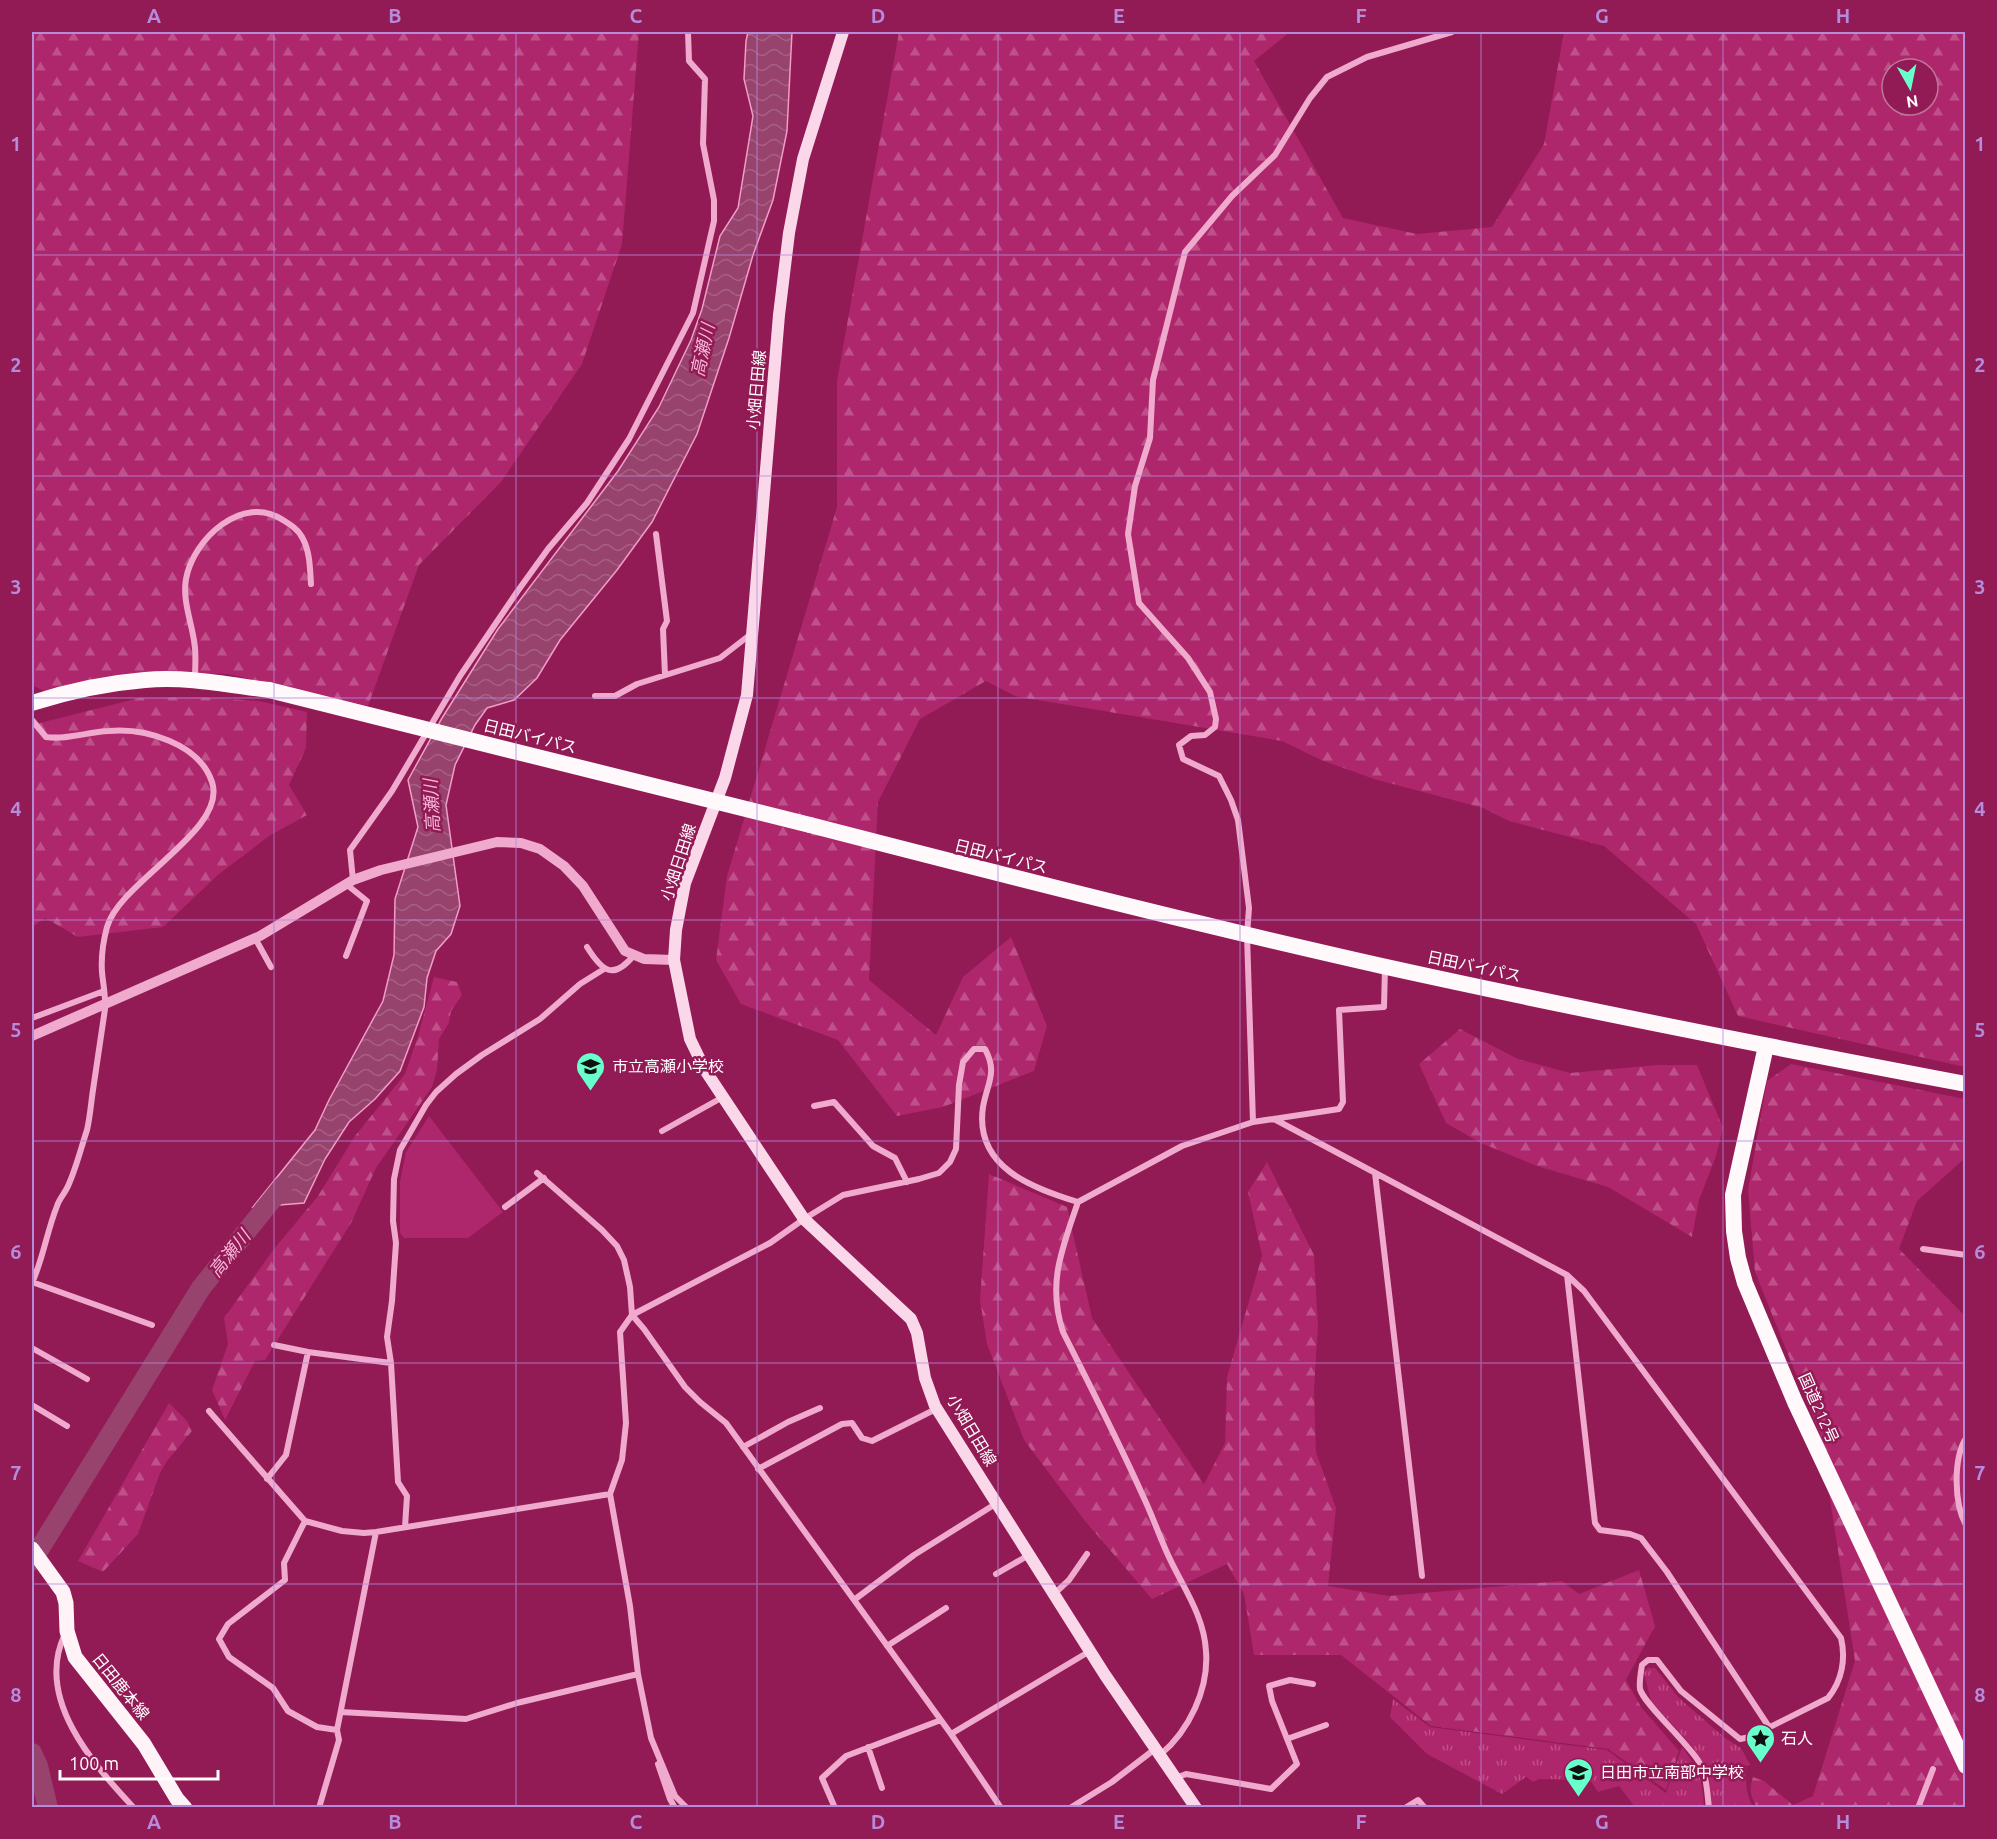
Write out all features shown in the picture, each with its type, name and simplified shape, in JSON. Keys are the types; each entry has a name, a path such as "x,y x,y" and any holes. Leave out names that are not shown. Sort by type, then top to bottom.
{"highway":[{"name":"日田バイパス","path":"32,703 59,694 145,680 195,681 269,690 1247,935 1766,1046 1965,1084"},
{"name":"国道212号","path":"1766,1046 1734,1195 1734,1231 1738,1258 1745,1282 1795,1402 1965,1766"}],"main road":[{"name":"小畑日田線","path":"843,32 803,159 789,233 779,315 747,695 725,778 685,883 676,930 674,960 690,1038 705,1070 804,1219 911,1319 921,1347 925,1378 937,1408 1090,1651 1197,1808"},
{"name":"日田鹿本線","path":"32,1549 63,1592 66,1603 67,1631 75,1657 144,1744 177,1799 185,1808"}],"street":[{"path":"346,956 368,901 350,882 350,850 392,792 460,676 517,592 548,549 587,503 629,439 693,313 714,221 714,200 703,144 705,79 689,61 688,32"},
{"path":"1253,1122 1247,935 1249,908 1238,820 1219,776 1183,759 1179,745 1191,736 1205,735 1215,727 1216,719 1210,692 1188,658 1139,603 1128,534 1135,486 1149,438 1153,380 1185,252 1232,196 1275,155 1310,98 1327,77 1367,57 1452,32"},
{"path":"195,681 195,649 186,602 186,579 206,539 221,526 232,518 249,511 268,512 278,516 295,528 303,538 309,559 311,584"},
{"path":"656,534 667,621 663,629 665,675"},
{"path":"596,696 615,696 637,684 720,658 752,634"},
{"path":"32,720 46,737 59,738 124,730 173,741 191,753 212,782 213,798 207,815 193,835 135,887 115,909 107,926 102,949 105,1004 87,1127 68,1185 57,1204 32,1283 152,1325"},
{"path":"32,1035 255,938 350,882 381,870 497,842 521,843 540,849 564,866 583,886 625,951 644,959 674,960"},
{"path":"255,938 272,967"},
{"path":"586,947 604,969 614,972 623,968 634,955"},
{"path":"1070,1808 1157,1752 1172,1746 1184,1730 1199,1698 1205,1678 1207,1652 1202,1621 1167,1554 1143,1495 1063,1332 1056,1311 1056,1282 1060,1257 1078,1202 1182,1146 1253,1122 1339,1109 1343,1102 1339,1010 1384,1007 1385,966"},
{"path":"405,1527 407,1496 398,1482 391,1363 387,1337 396,1243 393,1221 394,1179 400,1150 435,1092 482,1055 540,1019 580,984 604,969"},
{"path":"32,1018 104,991"},
{"path":"687,1808 675,1796 651,1738 638,1674 630,1606 610,1494 622,1460 626,1423 620,1332 632,1315 761,1248 843,1195 939,1173 951,1162 956,1149 958,1085 963,1062 974,1049 985,1049 991,1060 992,1074 983,1107 983,1127 987,1143 1001,1166 1021,1180 1045,1192 1078,1202"},
{"path":"662,1131 723,1097"},
{"path":"814,1106 834,1102 873,1146 895,1158 907,1182"},
{"path":"1274,1119 1566,1275 1584,1291 1841,1638 1844,1658 1836,1689 1828,1698 1750,1737 1740,1739 1682,1691 1657,1660 1648,1660 1642,1665 1640,1689 1645,1698 1687,1744 1700,1763 1706,1778 1709,1808"},
{"path":"537,1173 617,1246 624,1260 630,1287 632,1315 685,1387 726,1423 941,1720 1001,1808"},
{"path":"1375,1173 1422,1576"},
{"path":"505,1207 544,1179"},
{"path":"1923,1249 1965,1255"},
{"path":"1566,1275 1595,1523 1600,1530 1630,1534 1641,1538 1667,1572 1769,1727"},
{"path":"274,1345 391,1363"},
{"path":"32,1348 87,1379"},
{"path":"267,1479 286,1455 308,1352"},
{"path":"32,1405 67,1426"},
{"path":"743,1448 788,1422 820,1408"},
{"path":"758,1469 842,1424 852,1423 862,1438 872,1441 937,1408"},
{"path":"209,1411 305,1521 342,1531 376,1532 610,1494"},
{"path":"1965,1438 1960,1448 1957,1495 1965,1526"},
{"path":"854,1600 914,1555 997,1503"},
{"path":"305,1521 284,1563 285,1580 228,1624 219,1639 229,1657 273,1688 288,1711 317,1727 337,1730"},
{"path":"319,1808 339,1740 337,1730 376,1532"},
{"path":"1054,1594 1068,1580 1087,1554"},
{"path":"996,1574 1030,1555"},
{"path":"887,1646 946,1608"},
{"path":"67,1631 59,1648 56,1665 61,1696 70,1725 87,1755 134,1808"},
{"path":"951,1734 1090,1651"},
{"path":"341,1712 466,1719 517,1703 638,1674"},
{"path":"1176,1778 1186,1774 1271,1788 1297,1764 1272,1701 1269,1686 1290,1680 1313,1684"},
{"path":"835,1808 822,1778 846,1756 941,1720"},
{"path":"1287,1739 1326,1725"},
{"path":"868,1747 882,1788"},
{"path":"656,1752 661,1774 675,1808"},
{"path":"1918,1808 1933,1769"},
{"path":"1405,1808 1418,1800 1425,1808"}],"green space":[{"path":"32,32 639,32 622,244 582,364 501,482 419,565 368,706 228,674 150,672 46,692 32,685"},
{"path":"899,32 1290,32 1254,61 1343,218 1417,234 1492,227 1544,144 1564,32 1965,32 1965,1067 1738,1016 1696,924 1604,846 1509,821 1483,808 1374,779 1321,760 1282,741 1015,696 986,681 920,719 878,802 869,980 936,1035 963,977 1011,937 1047,1026 1034,1071 943,1107 897,1116 838,1040 741,1004 716,960 727,876 837,507 837,381"},
{"path":"196,697 259,701 307,712 306,748 289,785 307,815 269,836 219,874 163,927 78,937 45,918 32,927 32,725 139,698"},
{"path":"434,977 457,982 462,995 451,1011 449,1023 439,1039 437,1070 432,1087 376,1168 351,1223 265,1360 255,1361 225,1420 212,1390 228,1344 224,1318 274,1249 318,1196 355,1136 405,1074"},
{"path":"1460,1029 1518,1059 1570,1073 1656,1065 1697,1065 1723,1128 1716,1156 1699,1200 1692,1237 1608,1187 1537,1166 1481,1143 1446,1123 1419,1064"},
{"path":"1791,1064 1965,1099 1965,1158 1917,1201 1899,1249 1965,1316 1965,1807 1757,1807 1752,1796 1753,1777 1764,1781 1793,1805 1813,1796 1855,1661 1820,1434 1755,1272 1748,1190 1767,1081"},
{"path":"429,1116 503,1212 468,1238 404,1238 400,1233 400,1181 406,1152"},
{"path":"1267,1162 1314,1255 1318,1326 1314,1389 1316,1452 1336,1508 1328,1586 1389,1596 1562,1581 1579,1594 1639,1570 1655,1626 1626,1680 1641,1707 1679,1751 1666,1790 1608,1749 1431,1726 1341,1655 1254,1655 1244,1594 1227,1564 1152,1599 1085,1521 1024,1440 987,1344 980,1300 989,1174 1067,1207 1092,1318 1204,1484 1225,1443 1227,1377 1262,1256 1248,1192"},
{"path":"169,1403 187,1421 192,1431 160,1473 138,1534 103,1572 78,1561"},
{"path":"1648,1668 1655,1668 1679,1698 1725,1738 1741,1748 1750,1765 1746,1766 1746,1782 1753,1807 1711,1807 1709,1778 1704,1765 1690,1744 1651,1701 1644,1673"},
{"path":"1393,1699 1430,1727 1607,1750 1666,1793 1682,1747 1699,1775 1704,1807 1635,1807 1619,1786 1598,1792 1590,1780 1539,1779 1533,1782 1526,1777 1502,1794 1427,1754 1390,1717"}],"water":[{"path":"748,32 792,32 787,131 773,200 753,255 729,338 697,434 652,522 617,570 560,640 537,678 514,700 487,708 475,725 455,765 446,805 460,906 451,934 436,951 427,978 424,1007 400,1071 375,1099 349,1122 325,1159 304,1203 253,1207 315,1130 383,1001 394,955 395,899 418,827 408,780 442,718 498,629 618,471 659,407 691,340 702,309 720,236 738,208 753,116 744,79"}],"waterway":[{"name":"高瀬川","path":"32,1561 201,1288 283,1186"},
{"name":"高瀬川","path":"32,1753 38,1766 48,1808"}],"place":[{"name":"市立高瀬小学校","path":"591,1092"},
{"name":"石人","path":"1760,1764"},
{"name":"日田市立南部中学校","path":"1579,1798"}]}
